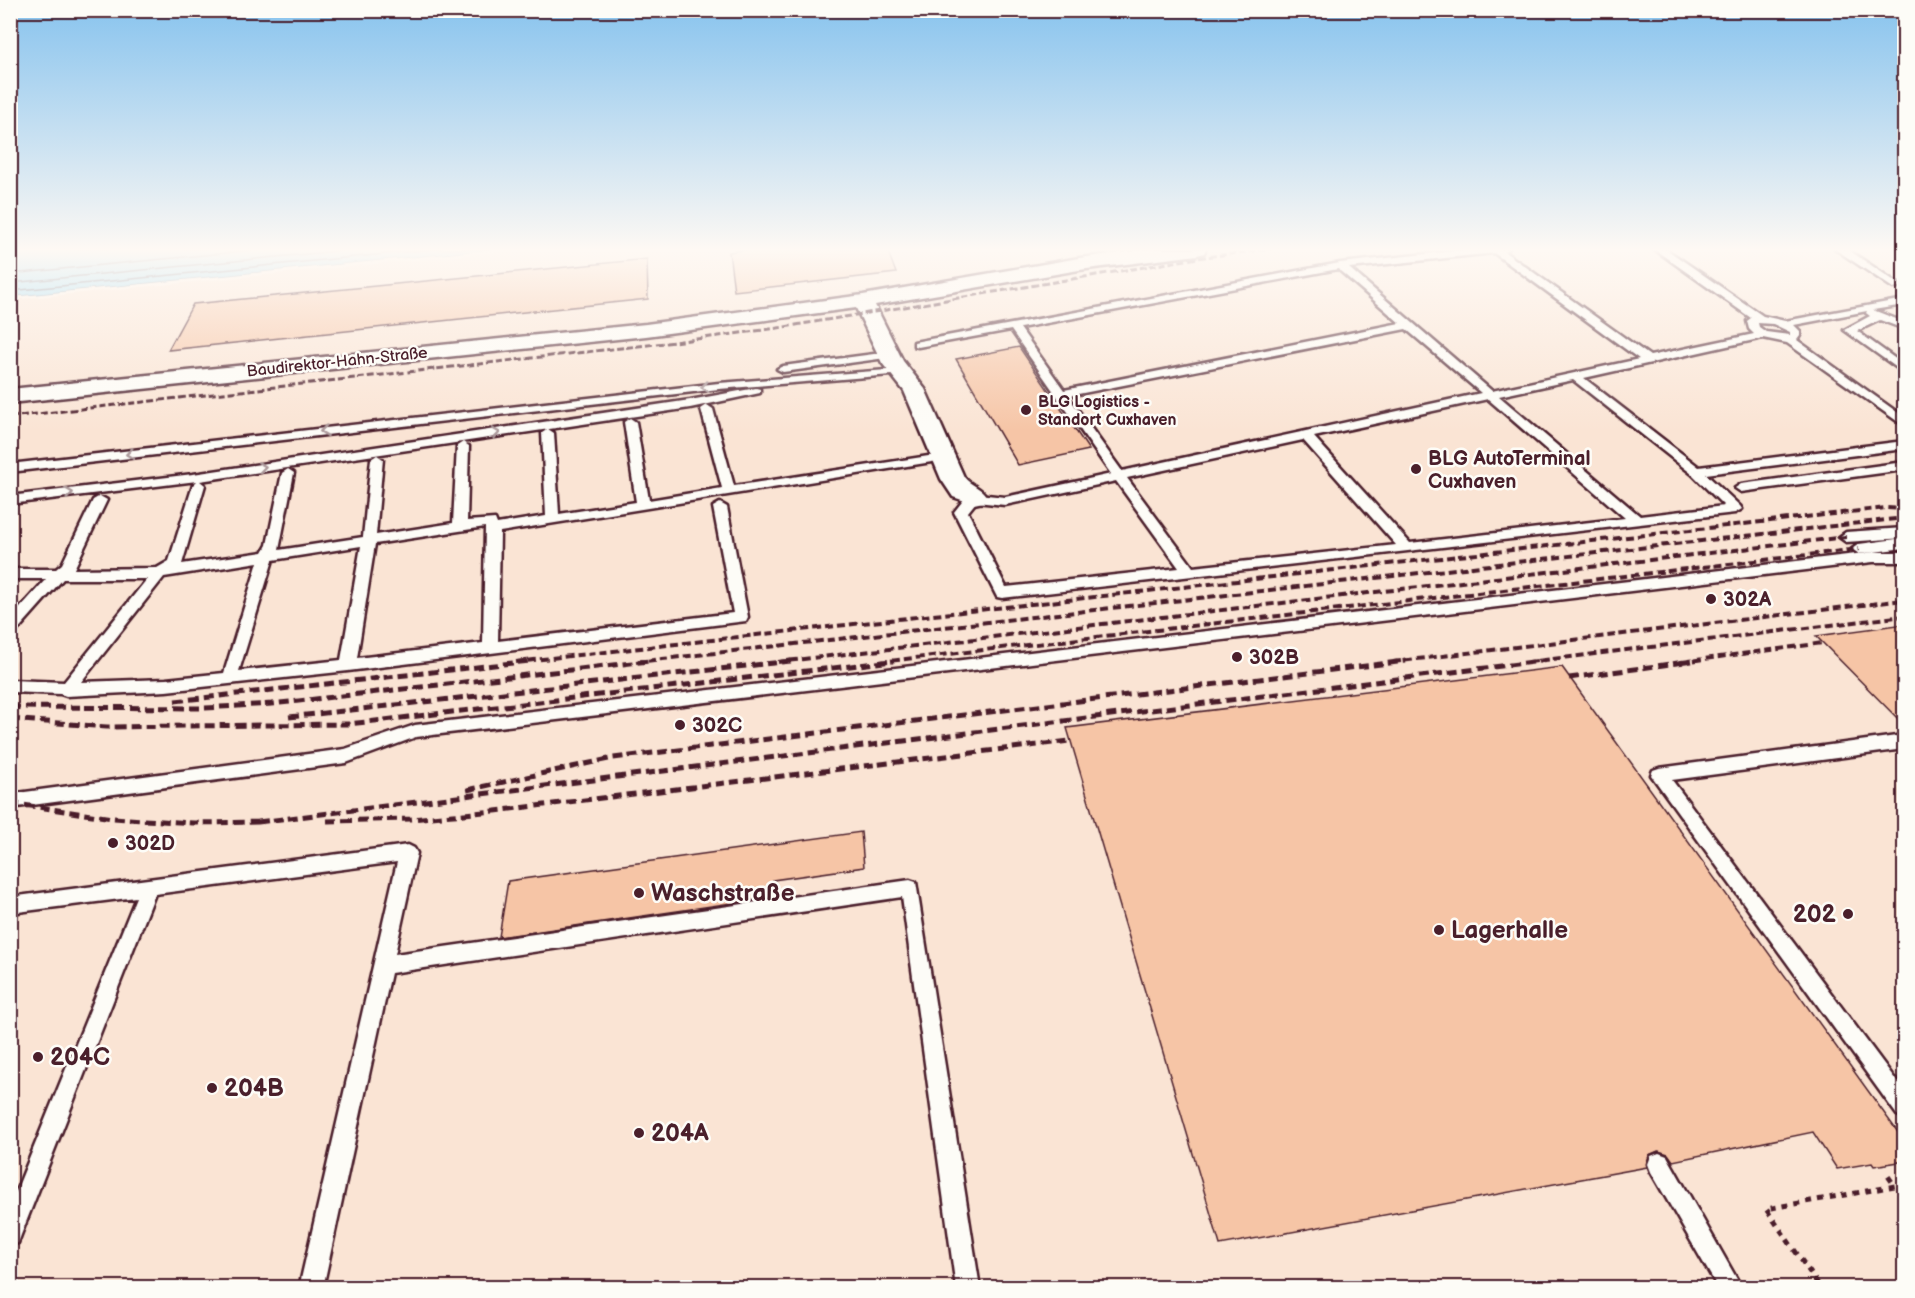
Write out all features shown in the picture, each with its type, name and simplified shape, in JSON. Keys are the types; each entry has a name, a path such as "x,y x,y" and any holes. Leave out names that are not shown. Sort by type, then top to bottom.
{"street":[{"name":"Baudirektor-Hahn-Straße","path":"10,396 646,330 799,310"},
{"path":"867,310 894,364 920,401 953,479 962,491 974,496"}],"lane":[{"path":"918,344 1107,310"},
{"path":"1391,310 1637,521"},
{"path":"1580,310 1647,359"},
{"path":"1746,310 1760,319 1786,324 1859,310"},
{"path":"1863,310 1905,326"},
{"path":"1880,316 1849,330 1905,370"},
{"path":"1760,319 1752,321 1755,329 1763,335"},
{"path":"1786,324 1795,331 1795,336 1790,340"},
{"path":"1061,394 1409,325"},
{"path":"1014,327 1190,573"},
{"path":"1575,376 1696,471 1735,508 1407,548 1002,593 961,512 974,496 982,500 1005,501 1647,359 1763,335 1790,340 1905,422"},
{"path":"782,366 850,359 894,364"},
{"path":"10,500 193,478 690,404 894,364"},
{"path":"10,468 719,386 826,378"},
{"path":"707,409 729,491"},
{"path":"352,438 448,425 451,417"},
{"path":"630,422 643,505"},
{"path":"548,434 553,520"},
{"path":"1305,435 1407,548"},
{"path":"1696,471 1905,445"},
{"path":"460,526 463,446"},
{"path":"493,530 944,456"},
{"path":"348,665 369,541 377,459"},
{"path":"1742,488 1905,466"},
{"path":"230,677 267,556 274,546 288,473"},
{"path":"66,690 159,573 175,564 199,485"},
{"path":"10,628 68,567 100,500"},
{"path":"10,686 66,690 166,685 741,617 720,507"},
{"path":"10,574 57,576 159,573 490,522 493,530 490,646"},
{"path":"1846,537 1905,533"},
{"path":"1859,549 1905,543"},
{"path":"10,801 346,756 415,731 1873,557 1905,557"},
{"path":"1905,742 1659,775 1905,1108"},
{"path":"10,905 408,853 311,1287"},
{"path":"10,1235 149,887"},
{"path":"383,965 910,888 968,1287"},
{"path":"1659,1164 1731,1287"}],"path":[{"path":"1818,1284 1766,1209 1895,1186 1888,1176"}],"shaded area":[{"path":"11,310 1904,310 1904,1287 11,1288"}],"building":[{"path":"190,310 548,310 168,350"},
{"path":"1019,347 1089,450 1018,465 956,359"},
{"path":"1905,624 1905,726 1816,636"},
{"name":"Lagerhalle","path":"1562,667 1905,1142 1905,1161 1874,1166 1872,1163 1837,1169 1813,1132 1673,1161 1668,1154 1658,1151 1649,1155 1647,1167 1220,1245 1067,728"},
{"name":"Waschstraße","path":"861,832 864,867 773,880 773,897 499,937 508,881"}],"railway":[{"path":"10,417 674,342 889,310"},
{"path":"516,662 1886,508 1904,509"},
{"path":"636,662 1904,518"},
{"path":"778,662 1846,537"},
{"path":"880,662 1859,549"},
{"path":"1393,662 1904,600"},
{"path":"1529,662 1904,616"},
{"path":"1682,662 1823,643"},
{"path":"175,701 530,661"},
{"path":"10,707 205,708 272,704 649,661"},
{"path":"289,717 791,661"},
{"path":"10,719 107,727 349,724 893,661"},
{"path":"467,790 613,758 1406,661"},
{"path":"258,822 1541,661"},
{"path":"1569,678 1692,661"},
{"path":"327,821 411,819 495,811 1070,741"},
{"path":"10,803 112,818 194,823 264,822"}],"place":[{"name":"BLG Logistics - Standort Cuxhaven","path":"1026,410"},
{"name":"BLG AutoTerminal Cuxhaven","path":"1416,469"},
{"name":"302A","path":"1711,599"},
{"name":"302B","path":"1237,657"},
{"name":"302C","path":"680,725"},
{"name":"302D","path":"113,843"},
{"name":"Waschstraße","path":"639,893"},
{"name":"202","path":"1848,914"},
{"name":"Lagerhalle","path":"1439,930"},
{"name":"204C","path":"38,1057"},
{"name":"204B","path":"212,1088"},
{"name":"204A","path":"639,1133"}]}
